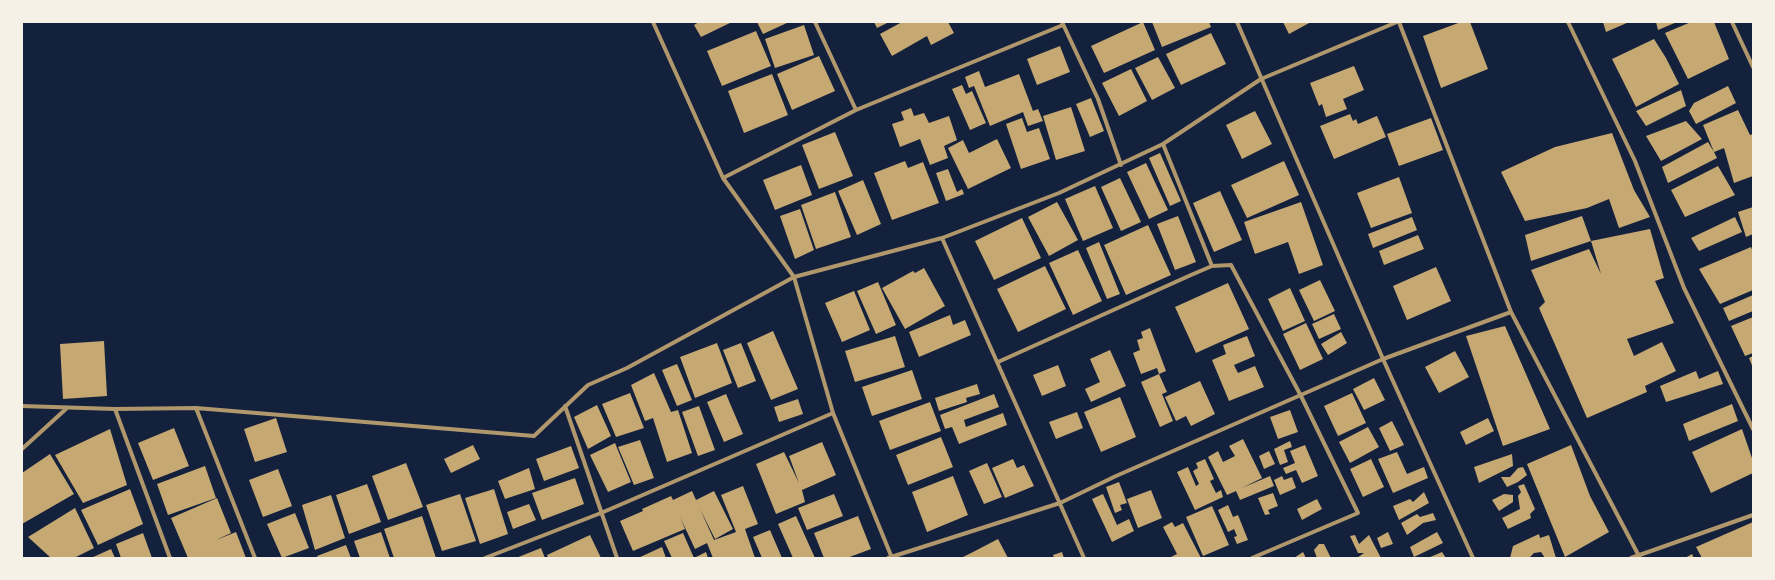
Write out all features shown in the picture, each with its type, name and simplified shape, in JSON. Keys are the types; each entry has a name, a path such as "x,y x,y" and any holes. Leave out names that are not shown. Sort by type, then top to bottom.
{"street":[{"path":"653,22 723,178 794,277 832,413 890,557 1060,503 1116,476 1383,359 1511,312"},
{"path":"815,22 856,110"},
{"path":"1237,22 1383,359 1473,558"},
{"path":"22,406 115,409 196,408 534,436 588,385 626,368 794,277 942,238 1059,193 1163,144 1261,79 1398,22 1511,312 1639,556"},
{"path":"1568,22 1635,160 1684,288 1753,429"},
{"path":"1732,22 1753,67"},
{"path":"723,178 856,110 1062,23 1098,99 1121,165"},
{"path":"1163,144 1212,266"},
{"path":"942,238 1084,558"},
{"path":"998,362 1212,266 1231,265 1301,396 1358,513 1252,558"},
{"path":"566,406 617,558"},
{"path":"22,449 67,408"},
{"path":"196,408 255,558"},
{"path":"115,409 170,558"},
{"path":"485,558 601,513 832,413"},
{"path":"1631,558 1753,515"}],"building":[{"path":"699,22 732,22 701,37 694,25"},
{"path":"757,22 789,22 763,34"},
{"path":"874,22 889,22 877,28"},
{"path":"902,22 948,22 954,33 931,45 927,36 892,56 880,34"},
{"path":"1143,22 1155,50 1104,73 1091,46"},
{"path":"1152,22 1209,22 1211,27 1162,47"},
{"path":"1283,22 1311,22 1289,34"},
{"path":"1461,22 1470,22 1488,69 1441,88 1423,36"},
{"path":"1603,22 1629,22 1606,32"},
{"path":"1656,22 1677,22 1658,30"},
{"path":"1691,22 1714,22 1729,59 1688,79 1665,33"},
{"path":"804,25 814,55 775,68 765,39"},
{"path":"756,31 771,66 722,86 707,51"},
{"path":"1211,33 1226,64 1181,85 1166,54"},
{"path":"1654,39 1666,58 1679,84 1636,107 1612,59"},
{"path":"1060,46 1070,72 1037,85 1027,59"},
{"path":"819,56 835,91 792,110 777,74"},
{"path":"1158,57 1175,88 1152,100 1135,68"},
{"path":"1354,66 1364,90 1343,99 1347,109 1326,117 1322,104 1319,106 1310,83"},
{"path":"1131,69 1147,101 1119,116 1102,83"},
{"path":"979,71 985,87 1019,74 1033,111 1038,109 1043,121 1028,126 1023,112 990,126 974,86 969,88 965,77"},
{"path":"772,74 788,115 744,133 728,91"},
{"path":"962,85 966,94 972,91 986,123 970,130 952,89"},
{"path":"1728,86 1736,103 1696,124 1689,111 1694,103"},
{"path":"1681,90 1686,106 1646,126 1636,111"},
{"path":"1091,98 1104,131 1090,137 1076,104"},
{"path":"1071,107 1085,151 1056,160 1043,116"},
{"path":"911,108 914,116 924,113 929,123 949,116 957,140 944,146 948,158 930,165 920,139 900,147 892,124 904,120 901,112"},
{"path":"1738,110 1750,135 1753,134 1753,176 1734,183 1724,148 1714,152 1703,125"},
{"path":"1255,111 1272,144 1242,159 1226,125"},
{"path":"1350,114 1353,121 1356,119 1358,124 1377,116 1386,137 1334,159 1320,126"},
{"path":"1022,118 1027,132 1039,128 1050,159 1021,169 1006,124"},
{"path":"1431,118 1443,150 1399,166 1387,134"},
{"path":"1686,121 1702,139 1661,161 1646,136"},
{"path":"835,132 853,176 819,189 802,145"},
{"path":"1612,133 1634,190 1650,217 1619,228 1609,199 1587,208 1525,221 1501,172 1555,147"},
{"path":"997,139 1011,168 968,189 948,148 963,140 969,153"},
{"path":"1708,142 1717,158 1668,183 1662,167"},
{"path":"1160,153 1181,201 1170,206 1149,158"},
{"path":"905,161 908,168 923,162 939,203 892,220 874,173"},
{"path":"1284,161 1299,195 1247,218 1231,185"},
{"path":"1146,163 1168,210 1149,219 1127,172"},
{"path":"801,165 812,195 775,210 763,180"},
{"path":"1718,166 1735,195 1685,217 1671,190"},
{"path":"948,169 957,192 962,189 964,194 946,201 936,173"},
{"path":"1399,177 1412,213 1371,228 1357,193"},
{"path":"1120,178 1141,222 1121,231 1101,187"},
{"path":"863,180 881,224 857,235 838,191"},
{"path":"1095,186 1113,228 1083,241 1065,199"},
{"path":"1220,191 1242,240 1214,252 1193,203"},
{"path":"835,192 851,237 816,249 801,205"},
{"path":"1057,202 1078,240 1049,256 1028,217"},
{"path":"1301,202 1323,265 1299,274 1288,242 1255,254 1244,222"},
{"path":"1753,207 1753,234 1746,237 1738,212"},
{"path":"800,209 814,250 795,259 780,216"},
{"path":"1178,216 1196,262 1175,270 1157,224"},
{"path":"1582,216 1591,241 1531,261 1525,235"},
{"path":"1412,217 1417,230 1373,248 1368,234"},
{"path":"1735,217 1742,232 1699,251 1691,238"},
{"path":"1022,218 1041,258 994,280 975,241"},
{"path":"1148,225 1171,275 1126,295 1104,245"},
{"path":"1650,229 1664,278 1655,281 1674,323 1627,339 1634,356 1662,342 1676,371 1645,386 1647,392 1587,418 1539,308 1545,302 1531,270 1589,249 1601,274 1591,241"},
{"path":"1418,235 1424,249 1384,265 1379,251"},
{"path":"1099,242 1120,294 1107,299 1086,248"},
{"path":"1751,247 1753,252 1753,290 1720,304 1699,269"},
{"path":"1078,250 1102,301 1073,315 1049,263"},
{"path":"1045,266 1066,309 1018,332 997,289"},
{"path":"1436,267 1451,301 1407,320 1393,286"},
{"path":"924,268 945,306 905,329 882,288 913,271 915,273"},
{"path":"1320,280 1335,311 1314,321 1299,290"},
{"path":"878,282 896,325 876,334 857,291"},
{"path":"1228,283 1249,329 1196,353 1175,307"},
{"path":"1290,288 1305,321 1283,331 1268,299"},
{"path":"854,291 870,330 842,342 825,303"},
{"path":"1753,295 1753,311 1729,321 1723,308"},
{"path":"1334,314 1341,329 1319,339 1312,324"},
{"path":"950,315 953,325 965,320 971,335 919,357 909,332"},
{"path":"1753,317 1753,353 1745,356 1731,326"},
{"path":"1306,323 1323,359 1300,370 1283,334"},
{"path":"1505,326 1550,429 1503,446 1466,336"},
{"path":"1150,328 1166,371 1159,374 1157,368 1141,374 1133,353 1140,350 1137,340 1143,338 1141,332"},
{"path":"773,331 798,389 771,400 747,343"},
{"path":"1341,332 1347,343 1328,355 1321,344"},
{"path":"895,336 905,367 855,382 845,351"},
{"path":"1247,336 1255,356 1234,365 1238,373 1255,366 1264,387 1229,401 1212,360 1226,354 1223,345"},
{"path":"104,341 107,396 63,399 60,344"},
{"path":"717,343 732,383 695,398 680,357"},
{"path":"741,343 756,381 738,388 723,350"},
{"path":"1110,350 1126,386 1091,402 1085,389 1100,382 1090,359"},
{"path":"1455,351 1469,377 1439,393 1425,367"},
{"path":"1753,356 1753,368 1749,358"},
{"path":"677,364 692,400 677,406 662,370"},
{"path":"1058,365 1066,386 1042,396 1033,375"},
{"path":"912,370 922,399 872,416 862,387"},
{"path":"1696,371 1699,379 1718,371 1723,384 1666,402 1660,386"},
{"path":"654,373 671,412 678,410 692,453 667,462 653,418 645,421 631,385"},
{"path":"1159,374 1167,392 1162,394 1173,421 1160,427 1141,382"},
{"path":"1374,378 1385,400 1364,410 1353,389"},
{"path":"1200,381 1215,414 1191,426 1186,416 1176,421 1165,397"},
{"path":"977,384 980,394 966,398 967,402 939,411 935,398"},
{"path":"630,393 644,428 616,437 602,404"},
{"path":"1352,393 1366,423 1338,436 1324,406"},
{"path":"726,394 743,434 724,442 707,402"},
{"path":"994,394 999,407 964,420 966,427 1003,413 1007,425 959,444 952,427 945,429 940,415"},
{"path":"1120,397 1136,437 1101,452 1084,412"},
{"path":"798,399 803,414 779,422 774,407"},
{"path":"930,402 941,431 890,450 879,421"},
{"path":"1732,404 1738,421 1689,441 1683,424"},
{"path":"597,405 611,436 588,449 574,417"},
{"path":"699,406 715,450 698,456 682,412"},
{"path":"1290,410 1298,432 1278,439 1270,417"},
{"path":"1077,412 1083,428 1056,439 1049,422"},
{"path":"276,418 287,452 255,462 244,429"},
{"path":"1488,418 1494,431 1466,445 1460,432"},
{"path":"1392,421 1404,445 1390,451 1379,428"},
{"path":"1368,427 1379,447 1350,463 1339,442"},
{"path":"174,428 189,466 153,480 138,443"},
{"path":"110,429 127,485 83,503 55,455"},
{"path":"1742,429 1753,461 1753,473 1711,493 1692,452"},
{"path":"941,437 953,467 908,485 896,455"},
{"path":"1243,439 1262,478 1242,488 1270,476 1274,486 1240,500 1236,491 1227,495 1208,457 1218,451 1223,462 1235,456 1229,446"},
{"path":"640,440 654,478 634,485 618,447"},
{"path":"1290,441 1292,447 1284,450 1288,462 1280,465 1274,449"},
{"path":"822,442 836,475 802,490 805,502 776,514 756,464 784,452 799,483 789,456"},
{"path":"615,443 631,482 608,492 590,455"},
{"path":"473,445 480,459 451,473 444,459"},
{"path":"1305,445 1318,476 1302,483 1296,470 1286,474 1283,468 1295,463 1290,451"},
{"path":"1571,445 1590,496 1609,532 1565,557 1527,464"},
{"path":"571,446 579,468 544,481 536,459"},
{"path":"1269,451 1275,464 1264,469 1259,456"},
{"path":"1397,452 1407,474 1424,467 1428,478 1393,493 1378,459"},
{"path":"50,454 74,494 22,524 22,473"},
{"path":"1512,454 1513,466 1479,483 1474,467"},
{"path":"1013,459 1017,468 1024,465 1034,486 1005,498 992,468"},
{"path":"1205,459 1214,479 1210,481 1216,493 1221,490 1223,497 1195,510 1177,472 1188,467 1196,486 1199,484 1193,471 1198,468 1196,463"},
{"path":"1371,459 1384,487 1363,497 1350,469"},
{"path":"406,463 423,507 388,520 372,476"},
{"path":"987,463 1002,497 984,504 969,471"},
{"path":"205,466 216,498 168,515 157,484"},
{"path":"1523,467 1527,475 1518,482 1507,487 1501,477 1510,477 1518,468"},
{"path":"529,468 535,489 505,499 498,481"},
{"path":"278,469 292,506 263,517 249,480"},
{"path":"953,476 968,515 927,532 912,492"},
{"path":"1282,476 1284,480 1292,477 1296,488 1280,495 1274,480"},
{"path":"575,478 584,504 542,520 532,493"},
{"path":"1119,482 1127,503 1120,505 1122,510 1115,513 1106,487"},
{"path":"367,484 381,522 349,534 336,495"},
{"path":"1524,484 1535,509 1530,514 1531,518 1508,529 1502,518 1520,509 1518,496 1521,492 1518,486"},
{"path":"743,486 758,524 745,529 755,558 713,558 707,543 695,549 680,517 685,529 633,551 620,521 671,496 673,500 692,491 696,500 714,491 733,529 715,539 700,509 714,540 736,532 721,495"},
{"path":"130,489 143,524 98,545 81,510"},
{"path":"494,489 508,534 480,544 465,498"},
{"path":"1151,490 1162,518 1138,528 1127,499"},
{"path":"1424,492 1429,503 1399,520 1393,506 1410,499 1413,502"},
{"path":"1273,493 1278,506 1268,510 1270,514 1265,515 1258,498"},
{"path":"460,494 476,541 442,551 426,505"},
{"path":"834,494 843,516 807,530 798,508"},
{"path":"1103,494 1117,525 1129,519 1134,531 1112,542 1092,499"},
{"path":"1504,494 1513,495 1513,502 1499,511 1492,500"},
{"path":"331,495 345,538 315,550 302,505"},
{"path":"217,498 231,533 216,540 236,532 246,558 188,558 171,518"},
{"path":"1317,499 1322,509 1302,520 1297,509"},
{"path":"529,504 536,520 513,529 507,512"},
{"path":"1228,505 1233,517 1238,515 1248,540 1237,544 1234,537 1237,536 1234,529 1228,532 1218,510"},
{"path":"1212,506 1229,545 1203,556 1186,517"},
{"path":"75,508 94,548 74,558 51,558 28,537"},
{"path":"295,513 309,548 282,558 267,524"},
{"path":"1433,513 1436,520 1423,523 1407,535 1401,523 1417,514 1420,517"},
{"path":"422,516 436,558 394,558 384,529"},
{"path":"796,516 815,558 793,558 778,524"},
{"path":"858,516 871,549 847,558 824,558 814,533"},
{"path":"1172,522 1175,527 1183,523 1201,558 1169,558 1177,554 1163,527"},
{"path":"1753,522 1753,558 1702,558 1696,547"},
{"path":"770,530 782,558 762,558 753,537"},
{"path":"381,532 390,558 360,558 354,541"},
{"path":"1388,532 1393,544 1381,548 1377,538"},
{"path":"1437,532 1443,543 1414,557 1410,547"},
{"path":"143,533 152,558 121,558 116,544"},
{"path":"683,533 694,558 672,558 664,541"},
{"path":"1539,534 1540,538 1549,535 1556,558 1545,558 1541,552 1534,553 1529,558 1510,558 1513,546"},
{"path":"590,535 601,558 548,558 547,555"},
{"path":"1355,535 1359,544 1369,535 1381,558 1357,558 1364,553 1358,553 1350,536"},
{"path":"998,539 1008,558 961,558 973,552"},
{"path":"1319,544 1324,544 1331,558 1317,558 1314,550"},
{"path":"346,545 351,558 318,558 317,556"},
{"path":"662,547 666,558 638,558"},
{"path":"541,548 545,558 516,558"},
{"path":"111,549 115,558 91,558"},
{"path":"706,552 708,558 694,558"},
{"path":"1062,552 1064,558 1054,558 1053,555"},
{"path":"1303,552 1306,558 1294,558"},
{"path":"1442,552 1446,558 1428,558"},
{"path":"1692,554 1694,558 1685,558"}]}
